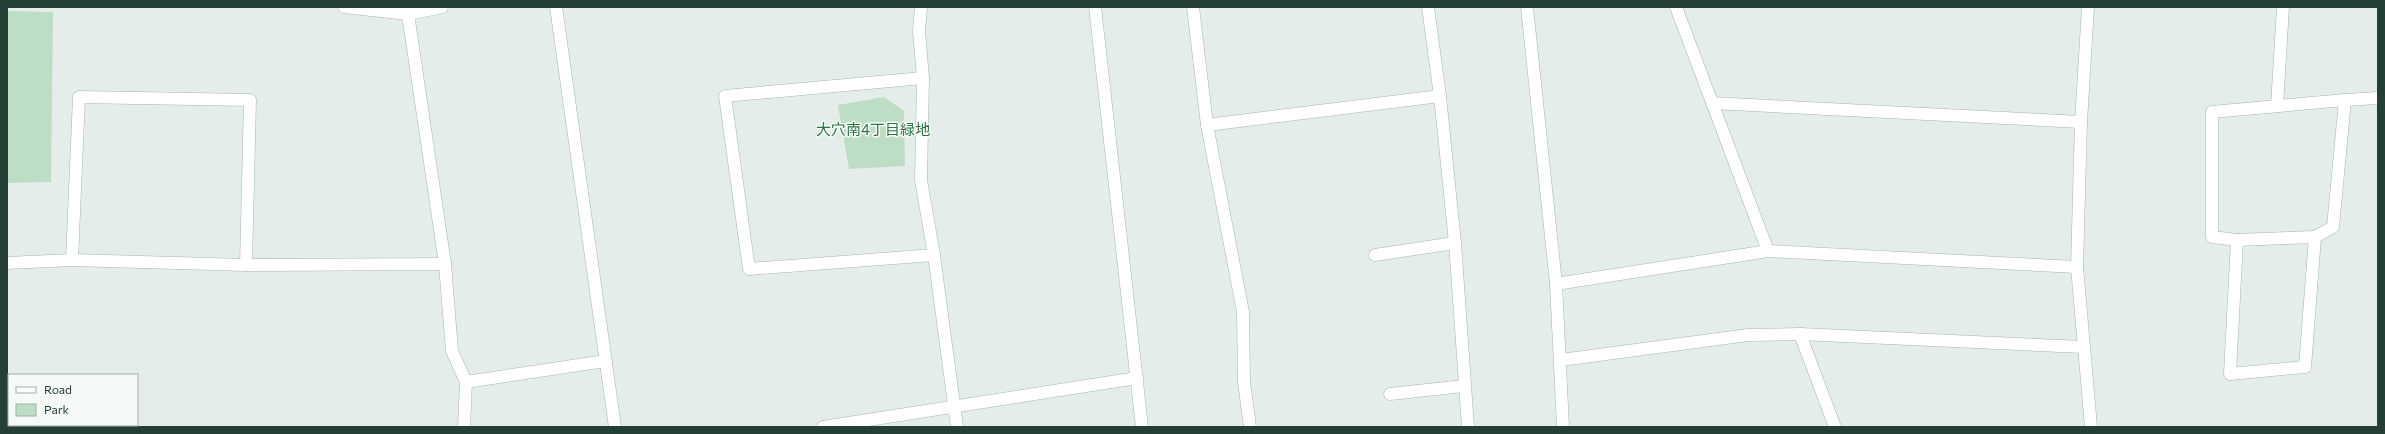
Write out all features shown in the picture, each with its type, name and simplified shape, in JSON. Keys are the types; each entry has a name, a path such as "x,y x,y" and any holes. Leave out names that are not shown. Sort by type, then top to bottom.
{"street":[{"path":"344,7 408,14 442,7"},
{"path":"556,7 615,427"},
{"path":"921,7 919,31 923,78 921,180 934,255 957,427"},
{"path":"1096,7 1142,427"},
{"path":"1193,7 1207,125 1243,312 1244,382 1250,427"},
{"path":"1428,7 1440,96 1455,243 1468,427"},
{"path":"1527,7 1556,284 1561,360 1563,427"},
{"path":"1676,7 1768,251"},
{"path":"2088,7 2081,122 2077,267 2090,427"},
{"path":"2277,106 2284,7"},
{"path":"408,14 445,264 452,351 466,382 464,427"},
{"path":"923,78 725,96 749,269 934,255"},
{"path":"1207,125 1440,96"},
{"path":"72,260 79,97 250,100 246,264"},
{"path":"2345,100 2333,227 2315,237 2237,240 2212,237 2212,112 2345,100 2378,98"},
{"path":"1712,103 2081,122"},
{"path":"2237,240 2230,374 2305,367 2315,237"},
{"path":"1375,255 1455,243"},
{"path":"1556,284 1768,251 2077,267"},
{"path":"7,263 72,260 246,264 445,264"},
{"path":"1561,360 1748,335 1800,334 2083,347"},
{"path":"1800,334 1835,427"},
{"path":"466,382 605,362"},
{"path":"823,427 1136,378"},
{"path":"1390,394 1464,386"}],"green space":[{"path":"7,11 53,12 51,182 7,183"},
{"name":"大穴南4丁目緑地","path":"884,97 904,111 905,166 849,169 838,105"}]}
